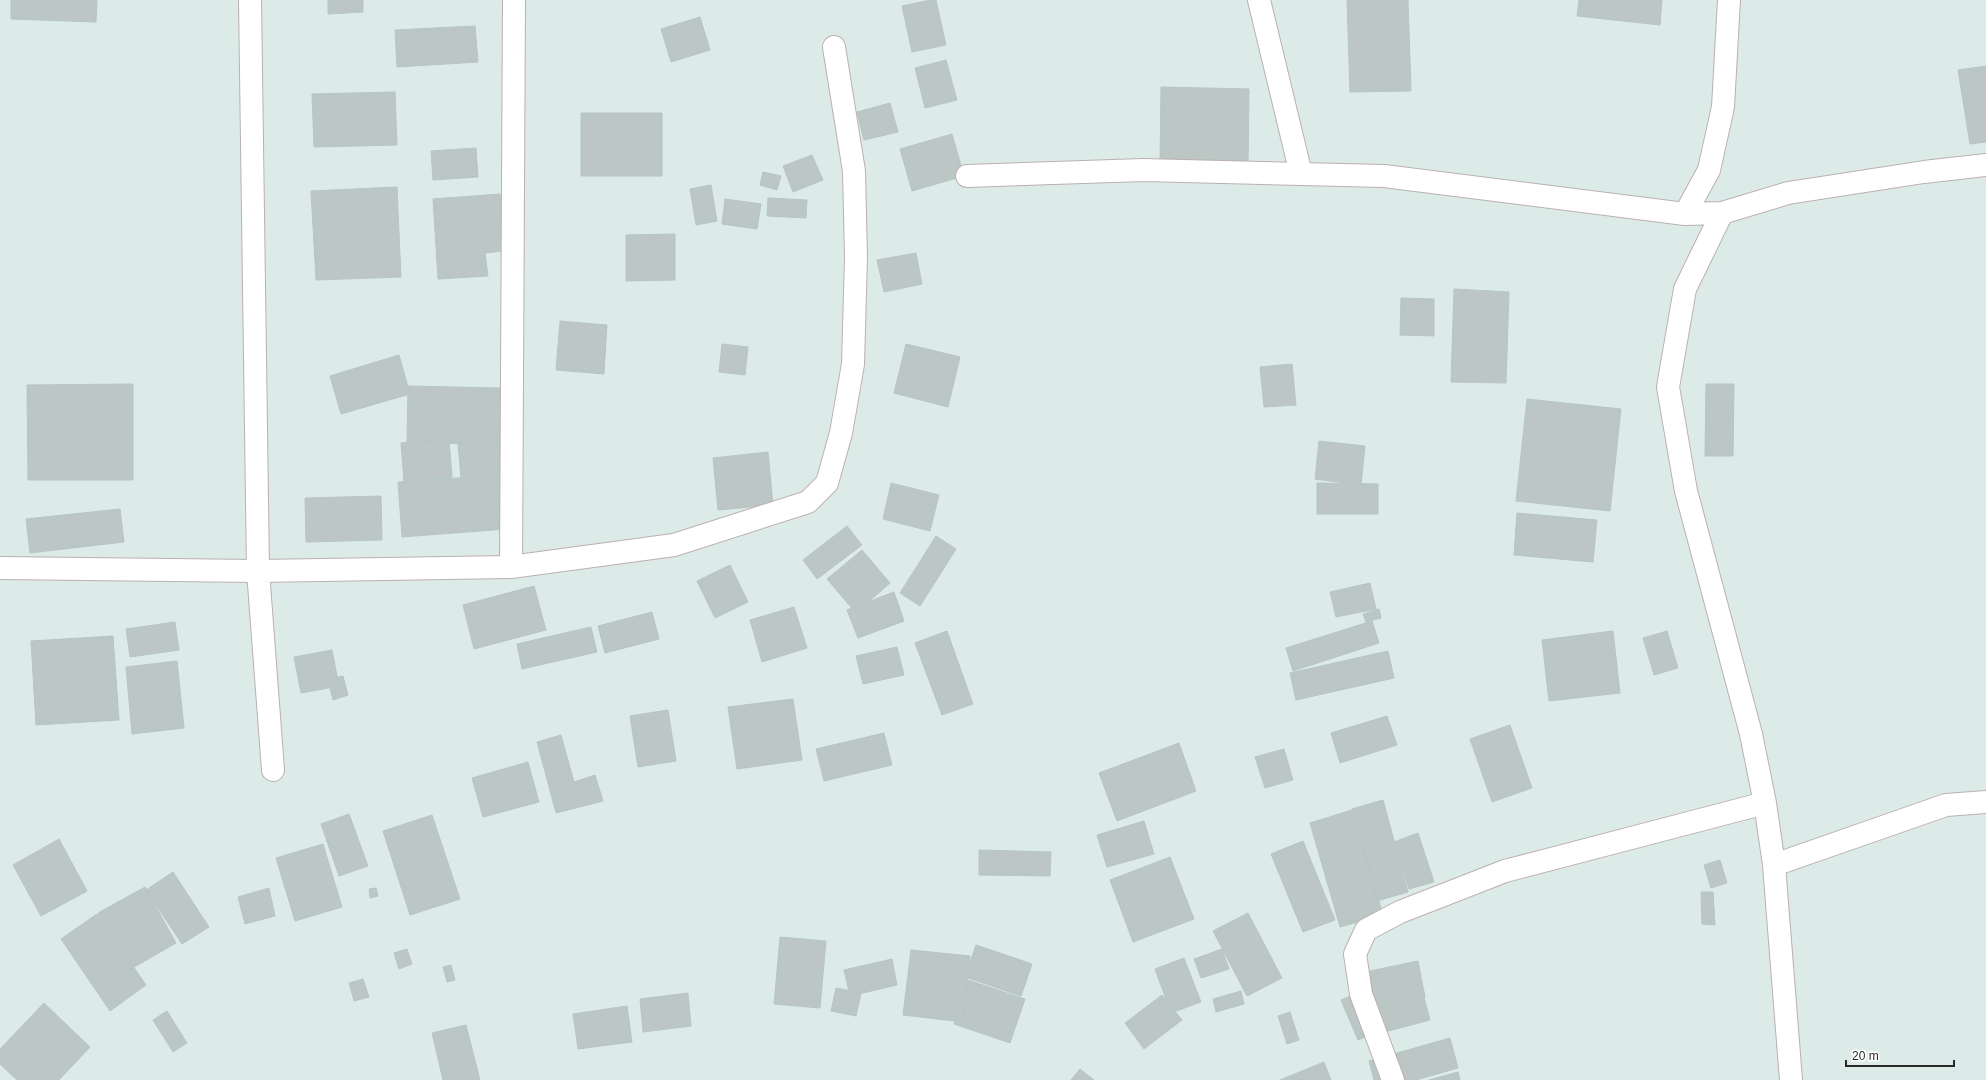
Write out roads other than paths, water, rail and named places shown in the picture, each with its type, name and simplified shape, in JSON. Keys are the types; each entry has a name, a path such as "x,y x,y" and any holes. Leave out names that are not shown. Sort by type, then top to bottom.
{"street":[{"path":"250,0 258,571 273,770"},
{"path":"511,567 514,0"},
{"path":"1259,0 1301,174"},
{"path":"1685,214 1709,170 1723,107 1729,0"},
{"path":"0,568 258,571 511,567 674,545 808,502 826,483 841,433 853,364 856,257 854,171 834,47"},
{"path":"967,176 1143,170 1384,176 1685,214 1722,212 1788,193 1924,172 1986,165"},
{"path":"1722,212 1685,289 1668,387 1686,491 1751,734 1766,803 1774,865 1791,1080"},
{"path":"1774,865 1946,805 1986,802"},
{"path":"1393,1080 1361,994 1355,954 1366,930 1400,912 1505,872 1766,803"}]}
